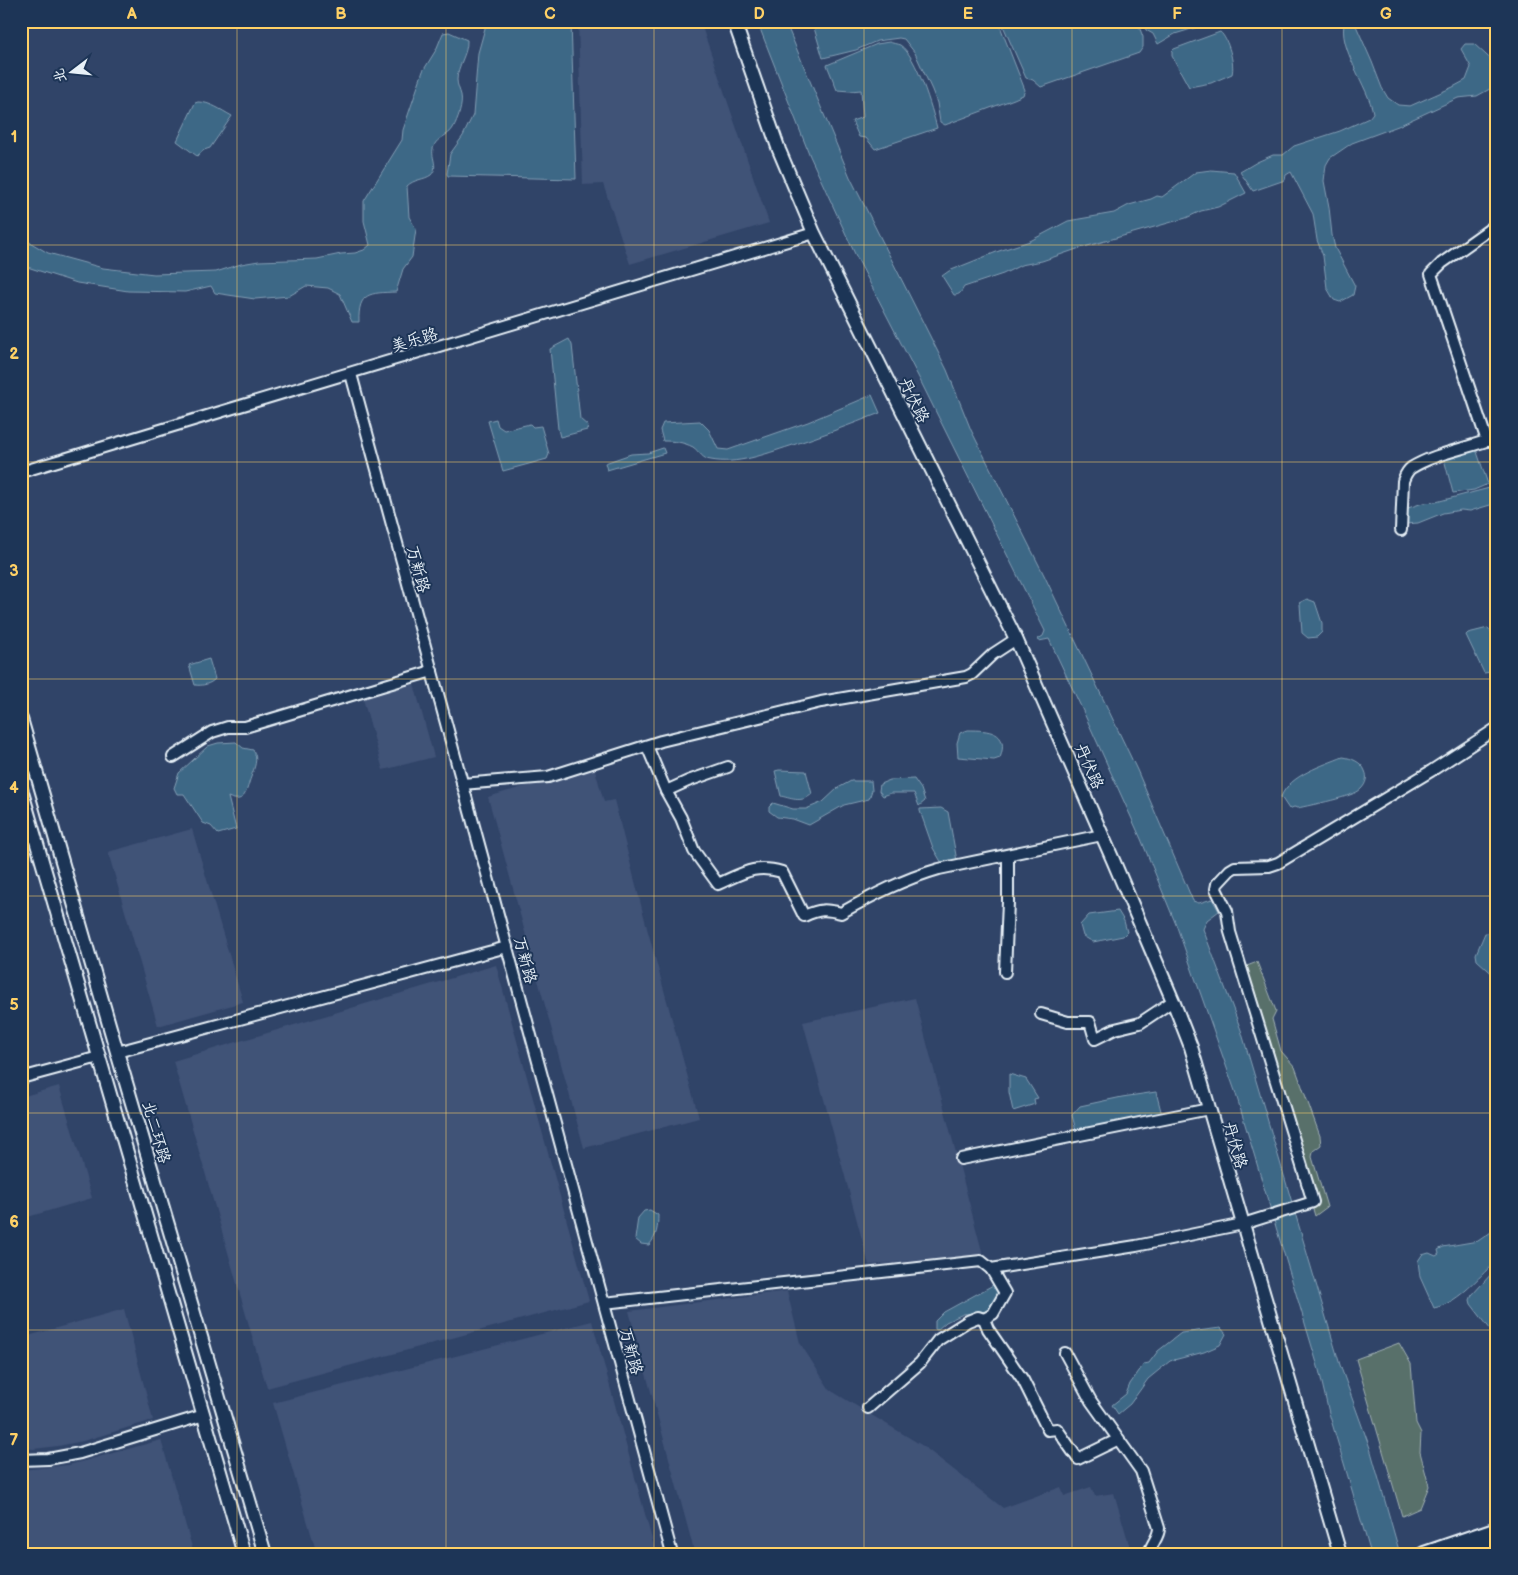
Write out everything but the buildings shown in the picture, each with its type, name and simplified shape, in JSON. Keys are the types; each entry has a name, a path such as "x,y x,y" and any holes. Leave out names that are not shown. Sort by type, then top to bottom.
{"highway":[{"path":"1424,1554 1497,1528"},
{"path":"1460,1554 1497,1541"}],"main road":[{"name":"丹伏路","path":"734,21 779,150 814,233 1016,639 1173,1001 1191,1047 1209,1109 1247,1223 1340,1554"},
{"name":"北二环路","path":"21,719 265,1554"},
{"path":"40,785 21,790 244,1554"},
{"path":"99,1057 117,1052"},
{"path":"204,1415 222,1409"}],"street":[{"path":"1401,530 1402,481 1405,474 1430,460 1492,439 1431,274 1442,263 1497,224"},
{"name":"美乐路","path":"21,472 814,233"},
{"name":"万新路","path":"350,374 672,1554"},
{"path":"462,784 548,777 661,741 821,702 966,677 972,674 993,654 1016,639"},
{"path":"172,757 212,732 228,726 245,727 432,671"},
{"path":"991,1270 1136,1246 1247,1223 1313,1202 1230,932 1227,911 1216,889 1216,884 1235,867 1268,866 1278,863 1422,776 1497,728"},
{"path":"647,746 666,791 681,818 694,851 718,884 758,868 768,868 782,872 804,916 817,910 842,913 871,896 920,874 1102,835"},
{"path":"666,791 728,767"},
{"path":"1005,972 1008,855"},
{"path":"117,1052 507,947"},
{"path":"1041,1014 1068,1022 1090,1022 1095,1039 1115,1029 1140,1023 1173,1001"},
{"path":"21,1078 99,1057"},
{"path":"961,1159 1209,1109"},
{"path":"604,1303 980,1261 991,1270 1005,1293 993,1314 984,1319 978,1317 938,1340 920,1363 868,1408"},
{"path":"984,1319 1023,1380 1048,1430 1057,1429 1078,1459 1119,1439"},
{"path":"1066,1353 1091,1401 1141,1471 1159,1528 1159,1535 1150,1547 1149,1554"},
{"path":"21,1460 48,1459 80,1453 204,1415"}],"shaded area":[{"path":"487,21 571,21 576,179 448,176 450,154 463,136 473,115 478,53"},
{"path":"578,21 700,21 769,223 630,264 603,184 583,185"},
{"path":"757,21 785,21 850,177 947,370 971,430 1044,575 1137,770 1193,901 1199,903 1212,899 1219,911 1207,920 1203,929 1241,1030 1340,1365 1370,1448 1400,1554 1371,1554 1329,1413 1319,1370 1235,1091 1177,927 1141,839 1049,639 1039,641 1038,639 1043,636 1045,631 855,254 810,156"},
{"path":"812,21 998,21 1025,90 1023,95 1014,99 945,125 940,122 937,103 915,53 904,39 877,41 856,50 823,58"},
{"path":"1001,21 1137,21 1143,37 1143,47 1139,53 1041,87 1033,80 1026,78"},
{"path":"1142,21 1217,21 1175,34 1158,44 1153,34 1146,30"},
{"path":"1345,21 1354,21 1382,88 1388,98 1398,105 1410,106 1466,80 1471,67 1461,49 1465,44 1474,44 1497,65 1497,85 1477,96 1458,98 1398,126 1352,143 1330,158 1326,165 1324,181 1332,235 1335,248 1355,286 1353,295 1340,302 1334,300 1327,288 1323,256 1317,240 1313,214 1291,172 1286,175 1285,180 1253,191 1240,172 1273,155 1283,155 1294,146 1340,131 1369,118 1373,113 1366,91 1345,42 1343,31"},
{"path":"449,32 467,40 466,50 457,75 461,95 460,112 451,131 434,146 434,172 428,177 407,186 409,217 416,229 412,257 403,269 396,292 367,296 361,305 359,322 352,322 340,294 328,288 306,286 289,296 255,299 215,293 211,286 185,292 128,291 77,283 21,265 21,237 48,253 103,268 154,274 216,272 241,264 259,261 317,259 364,250 370,245 364,221 364,201 402,140 403,130 423,71 436,50 443,33"},
{"path":"1220,32 1226,40 1230,51 1233,64 1232,74 1211,83 1189,87 1172,56 1172,51"},
{"path":"889,42 900,45 912,60 923,84 937,128 875,149 866,138 859,137 852,121 863,117 861,90 837,90 827,65 877,44"},
{"path":"195,103 211,105 232,116 210,148 197,156 177,141"},
{"path":"1211,170 1234,172 1246,193 1218,207 1201,211 1186,218 1042,261 1021,265 1003,274 964,287 958,294 954,295 942,276 949,271 999,251 1030,241 1068,221 1114,213 1129,205 1157,196 1162,197 1196,172"},
{"path":"569,339 572,345 580,419 588,426 587,430 560,437 550,349"},
{"path":"872,395 880,413 790,446 741,460 721,461 708,459 689,445 663,441 660,430 663,423 700,421 709,430 718,449 728,450 808,422"},
{"path":"496,419 498,426 504,430 530,424 533,427 541,426 549,454 547,459 503,471 488,421"},
{"path":"663,448 665,453 607,470 605,463 631,454 648,453"},
{"path":"1476,449 1488,484 1474,490 1453,493 1444,459"},
{"path":"1497,486 1497,503 1470,511 1461,510 1443,513 1418,523 1405,524 1405,509"},
{"path":"1307,599 1315,602 1322,623 1322,632 1317,637 1308,638 1302,633 1299,603"},
{"path":"1488,628 1493,634 1497,635 1497,671 1484,673 1466,635"},
{"path":"209,659 215,679 206,684 195,685 189,665"},
{"path":"414,684 434,757 383,770 363,699"},
{"path":"968,730 990,732 1000,737 1002,749 1000,758 994,760 958,757 957,743 960,733"},
{"path":"236,742 243,748 253,750 256,757 255,764 248,787 242,798 234,799 228,797 236,829 218,834 211,826 203,823 184,794 177,794 174,788 179,773 208,746 218,743"},
{"path":"1343,757 1356,761 1364,768 1366,778 1361,789 1341,798 1289,809 1281,797 1291,783 1317,767"},
{"path":"594,766 604,802 614,800 699,1118 584,1148 488,797"},
{"path":"775,771 806,771 812,794 805,799 781,796"},
{"path":"914,779 921,789 925,801 919,806 914,793 891,793 883,796 879,791 880,784 890,780"},
{"path":"851,781 871,781 872,790 869,799 844,805 809,825 793,819 777,817 769,811 769,807 773,803 793,809 806,809 823,802 838,788"},
{"path":"941,808 948,812 957,861 943,865 933,848 920,811 920,809"},
{"path":"192,829 243,1002 158,1026 108,852"},
{"path":"1118,911 1124,921 1127,932 1123,936 1093,942 1083,936 1080,925 1089,915"},
{"path":"1485,933 1497,934 1497,978 1477,960 1476,954"},
{"path":"496,965 589,1301 267,1388 173,1061"},
{"path":"915,998 983,1255 869,1265 803,1022"},
{"path":"1009,1074 1026,1079 1038,1098 1034,1099 1035,1104 1013,1111 1009,1092"},
{"path":"59,1086 92,1198 21,1219 21,1097"},
{"path":"1156,1092 1162,1115 1079,1132 1076,1131 1072,1115 1080,1106"},
{"path":"650,1210 658,1215 656,1231 649,1245 641,1244 635,1239 638,1218 644,1211"},
{"path":"1497,1228 1497,1264 1491,1266 1458,1297 1434,1308 1420,1277 1418,1261 1422,1255 1429,1253 1436,1256 1439,1254 1438,1250 1443,1247 1478,1241"},
{"path":"1497,1270 1497,1338 1471,1304 1470,1300 1472,1295"},
{"path":"995,1284 1001,1292 992,1309 986,1312 963,1314 946,1322 937,1330 935,1329 935,1321 944,1312"},
{"path":"787,1291 800,1343 830,1390 923,1446 1003,1508 1061,1487 1064,1496 1091,1487 1095,1496 1114,1493 1132,1554 695,1554 629,1311"},
{"path":"124,1309 153,1420 83,1441 33,1449 21,1448 21,1338"},
{"path":"592,1321 656,1554 317,1554 273,1403"},
{"path":"1221,1328 1226,1334 1220,1345 1204,1352 1170,1361 1148,1379 1130,1404 1118,1414 1112,1405 1126,1394 1130,1384 1144,1364 1149,1363 1158,1351 1181,1333"},
{"path":"161,1440 194,1554 21,1554 21,1470 69,1465"}],"green space":[{"path":"1257,962 1276,1011 1272,1019 1281,1051 1295,1067 1320,1136 1321,1145 1313,1151 1312,1157 1327,1207 1315,1216 1242,968"},
{"path":"1399,1343 1411,1364 1416,1423 1421,1433 1420,1452 1429,1486 1420,1508 1402,1516 1356,1359"}]}
